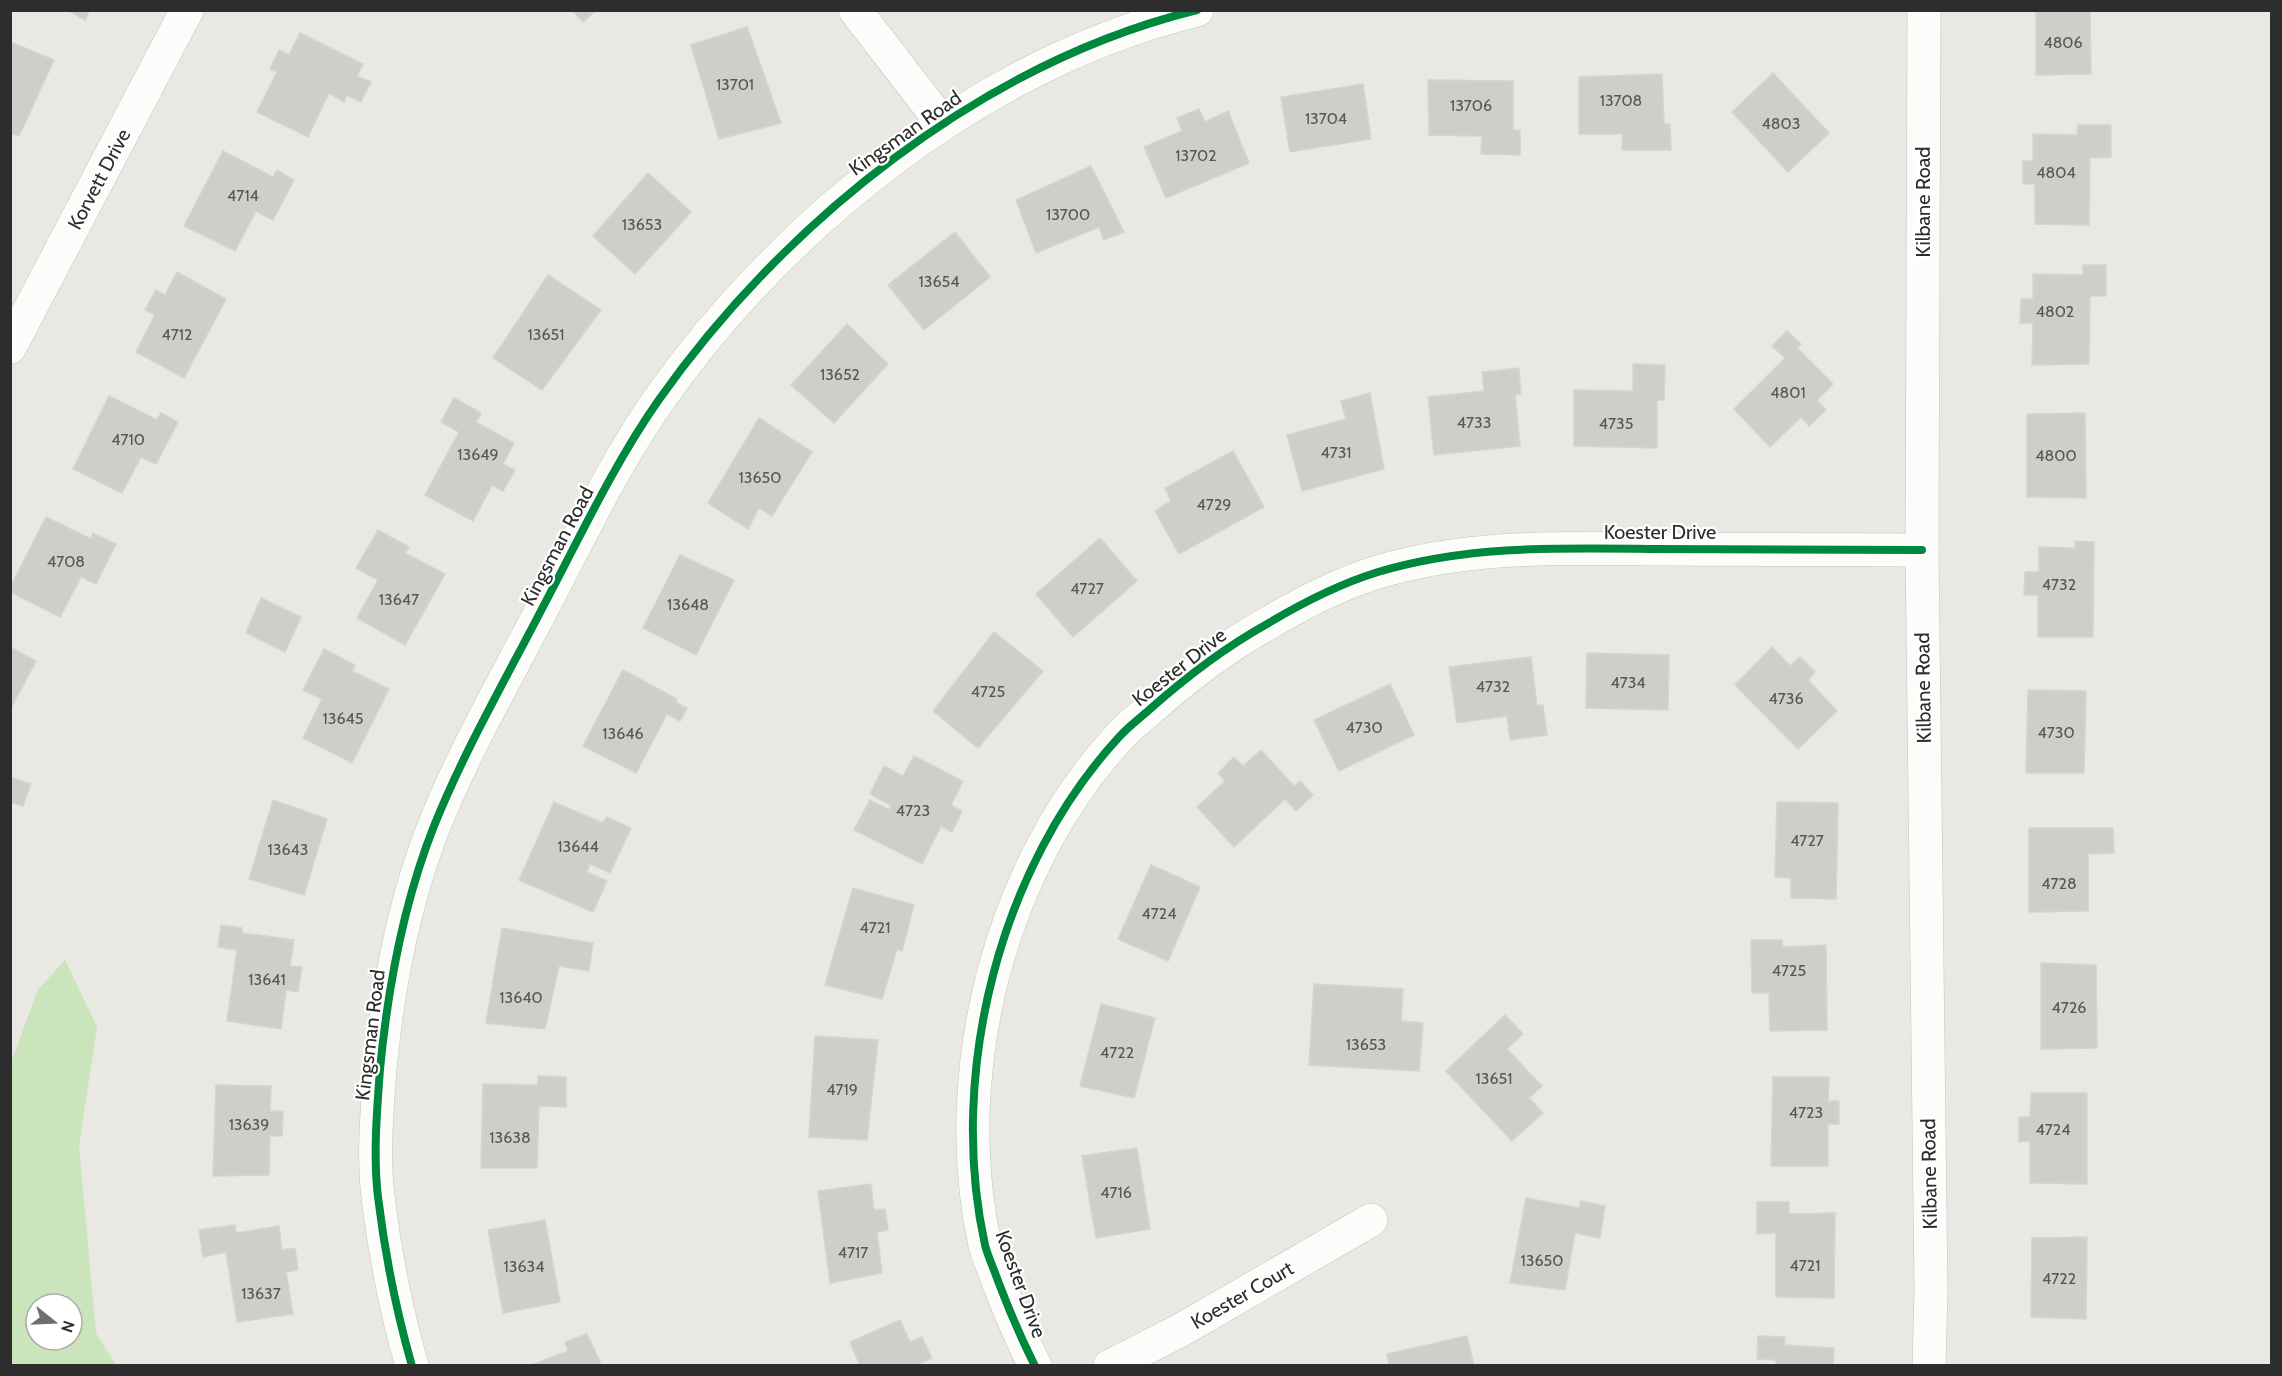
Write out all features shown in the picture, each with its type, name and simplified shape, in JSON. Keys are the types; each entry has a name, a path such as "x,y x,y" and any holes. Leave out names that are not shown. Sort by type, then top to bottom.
{"street":[{"name":"Korvett Drive","path":"10,347 187,10"},
{"path":"855,10 943,124"},
{"name":"Kingsman Road","path":"412,1365 395,1305 378,1195 376,1120 386,1008 405,916 434,828 472,742 615,470 657,403 716,324 783,252 856,187 943,124 1003,88 1091,45 1197,10"},
{"name":"Kilbane Road","path":"1924,10 1922,550 1931,1291 1929,1365"},
{"name":"Koester Drive","path":"1035,1365 1015,1327 986,1248 974,1175 973,1102 982,1029 1005,931 1032,864 1068,802 1121,735 1182,681 1237,641 1309,599 1377,572 1448,555 1520,548 1922,550"},
{"name":"Koester Court","path":"1110,1365 1181,1330 1371,1220"}],"green space":[{"path":"65,960 97,1027 79,1146 96,1333 116,1365 11,1365 11,1059 37,991"}],"building":[{"path":"67,10 90,10 85,20"},
{"path":"572,10 596,10 583,22"},
{"path":"2036,10 2090,10 2091,74 2036,75"},
{"path":"747,27 781,123 719,139 691,45"},
{"path":"300,33 363,64 357,76 371,82 361,102 347,95 344,102 329,93 308,137 257,112 277,72 270,69 279,50 289,55"},
{"path":"10,42 54,60 19,136 10,133"},
{"path":"1773,73 1829,133 1788,172 1732,112"},
{"path":"1662,74 1664,124 1670,124 1671,150 1622,150 1623,134 1579,134 1579,77"},
{"path":"1428,80 1513,81 1513,130 1520,130 1520,155 1481,154 1482,136 1429,135"},
{"path":"1363,84 1371,139 1290,152 1281,97"},
{"path":"1199,109 1205,122 1228,111 1249,163 1166,198 1144,147 1182,131 1177,118"},
{"path":"2078,125 2111,125 2111,157 2090,158 2089,225 2035,224 2035,184 2023,184 2023,161 2033,161 2033,134 2077,135"},
{"path":"223,151 273,177 277,170 294,180 273,220 256,211 235,251 184,226"},
{"path":"1091,166 1124,232 1104,240 1099,227 1036,253 1016,200"},
{"path":"648,173 691,212 635,274 593,236"},
{"path":"955,232 990,277 924,330 888,285"},
{"path":"2083,265 2106,265 2106,296 2090,296 2089,364 2032,365 2033,323 2020,323 2021,299 2033,299 2033,274 2083,275"},
{"path":"177,272 226,299 184,378 136,352 155,315 145,310 156,290 165,295"},
{"path":"548,275 601,310 542,390 493,358"},
{"path":"847,324 888,364 834,423 791,385"},
{"path":"1787,331 1801,344 1797,348 1833,384 1817,400 1826,410 1809,426 1801,417 1770,447 1734,409 1785,358 1772,346"},
{"path":"1633,364 1665,365 1664,400 1657,400 1657,448 1574,446 1574,390 1633,391"},
{"path":"1519,368 1521,394 1515,395 1520,446 1434,455 1428,397 1484,391 1482,372"},
{"path":"1370,393 1384,469 1302,491 1287,435 1346,419 1341,401"},
{"path":"109,396 157,420 161,413 178,422 156,464 141,457 122,493 73,469"},
{"path":"454,398 481,413 476,422 514,443 503,464 515,470 503,491 492,485 473,521 425,495 459,432 441,422"},
{"path":"2085,413 2086,498 2027,497 2027,414"},
{"path":"759,418 812,452 772,516 759,508 748,529 708,503"},
{"path":"1233,451 1264,507 1179,554 1155,511 1171,501 1165,488"},
{"path":"46,517 91,539 93,533 116,544 96,584 81,577 60,617 10,592"},
{"path":"378,530 409,547 405,553 445,574 405,645 357,618 378,580 356,568"},
{"path":"1100,538 1137,581 1073,637 1036,594"},
{"path":"2075,541 2094,542 2093,637 2038,637 2038,595 2024,595 2025,572 2039,572 2039,547 2075,548"},
{"path":"680,555 734,580 696,655 643,628"},
{"path":"261,598 301,617 285,652 246,633"},
{"path":"994,632 1043,671 978,748 933,711"},
{"path":"10,647 36,661 10,710"},
{"path":"1772,647 1790,666 1800,657 1815,672 1808,680 1837,711 1798,749 1735,685"},
{"path":"324,649 355,665 352,671 389,689 352,763 303,738 322,699 303,690"},
{"path":"1587,653 1669,655 1668,710 1586,708"},
{"path":"1531,657 1537,706 1543,705 1547,735 1510,740 1507,716 1457,723 1449,667"},
{"path":"623,670 677,699 675,702 687,708 680,721 667,714 636,773 583,746"},
{"path":"1390,684 1414,735 1339,771 1314,720"},
{"path":"2028,690 2086,691 2084,773 2026,773"},
{"path":"1261,750 1294,786 1300,781 1313,795 1296,811 1285,799 1234,847 1197,807 1225,781 1218,773 1234,757 1243,766"},
{"path":"914,756 963,781 951,805 962,811 952,832 941,826 922,864 854,830 870,800 889,810 891,805 870,794 884,766 903,776"},
{"path":"10,777 31,784 23,806 10,802"},
{"path":"273,800 327,819 304,895 249,879"},
{"path":"554,802 603,823 607,817 631,828 610,873 590,864 587,872 607,881 593,912 519,880"},
{"path":"1777,802 1838,803 1836,899 1791,898 1791,878 1775,877"},
{"path":"2029,828 2113,828 2114,853 2088,854 2088,911 2029,912"},
{"path":"1151,865 1200,887 1168,961 1118,939"},
{"path":"853,888 914,905 902,951 897,949 882,999 825,985"},
{"path":"221,925 242,928 242,933 294,940 290,966 302,967 298,992 286,990 281,1029 227,1021 237,950 218,947"},
{"path":"502,928 593,943 589,971 559,966 545,1029 486,1023"},
{"path":"1751,940 1782,940 1783,947 1826,945 1827,1030 1770,1031 1769,993 1752,993"},
{"path":"2041,963 2096,965 2097,1048 2041,1049"},
{"path":"1314,984 1403,989 1401,1021 1423,1023 1419,1071 1309,1065"},
{"path":"1101,1004 1155,1018 1134,1098 1080,1086"},
{"path":"1505,1015 1523,1034 1507,1049 1542,1086 1529,1098 1543,1113 1512,1141 1446,1071"},
{"path":"815,1036 878,1040 867,1140 809,1137"},
{"path":"538,1076 566,1077 566,1107 539,1106 537,1168 481,1168 483,1084 538,1085"},
{"path":"1773,1077 1829,1077 1828,1101 1839,1101 1839,1124 1828,1124 1828,1166 1771,1166"},
{"path":"216,1085 271,1086 270,1111 283,1111 282,1136 270,1136 269,1175 213,1176"},
{"path":"2031,1093 2087,1093 2087,1184 2030,1183 2030,1141 2019,1142 2019,1117 2030,1117"},
{"path":"1137,1148 1150,1229 1096,1238 1082,1156"},
{"path":"871,1184 874,1210 885,1209 888,1230 877,1232 882,1273 830,1283 818,1191"},
{"path":"1526,1198 1579,1208 1581,1201 1605,1206 1600,1238 1575,1233 1565,1290 1510,1283"},
{"path":"1757,1202 1789,1202 1789,1214 1835,1213 1834,1298 1776,1297 1776,1233 1757,1234"},
{"path":"545,1220 560,1302 503,1313 488,1230"},
{"path":"235,1225 236,1233 279,1226 282,1250 295,1248 298,1270 286,1272 293,1314 237,1322 226,1252 203,1257 199,1230"},
{"path":"2087,1237 2086,1319 2031,1317 2032,1238"},
{"path":"900,1320 910,1342 922,1337 932,1358 920,1363 921,1366 860,1366 850,1342"},
{"path":"587,1334 602,1366 529,1366 568,1351 565,1342"},
{"path":"1467,1336 1474,1366 1389,1366 1387,1354"},
{"path":"1758,1336 1785,1337 1784,1345 1834,1348 1833,1366 1776,1366 1776,1360 1757,1359"}],"cycle path":[{"path":"412,1366 388,1261 378,1197 376,1165 383,1038 398,946 423,855 446,797 487,713 612,475 658,401 709,335 765,272 827,213 894,158 965,110 1040,68 1117,35 1197,10"},
{"path":"1035,1366 1011,1313 985,1245 975,1179 973,1111 979,1042 993,974 1015,908 1043,846 1078,788 1127,729 1206,664 1280,616 1349,582 1412,563 1514,550 1583,548 1922,550"}]}
